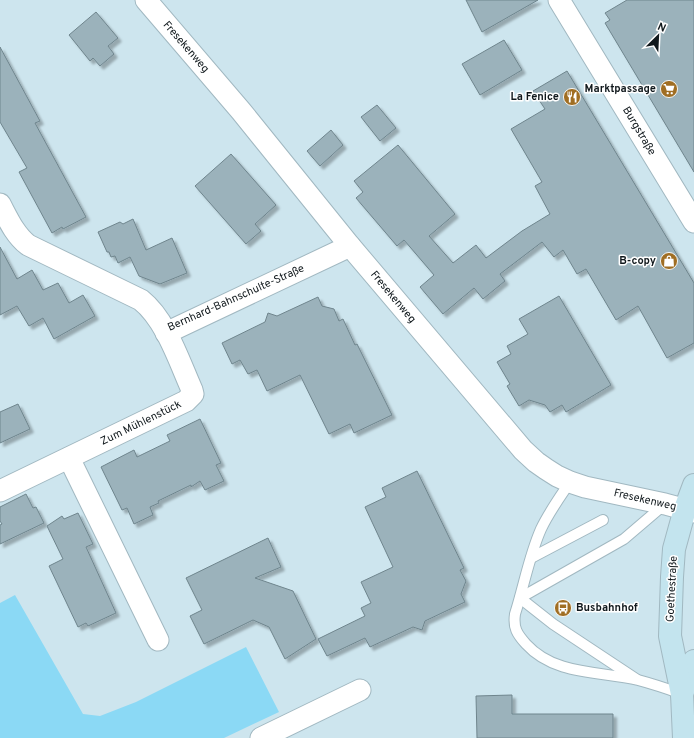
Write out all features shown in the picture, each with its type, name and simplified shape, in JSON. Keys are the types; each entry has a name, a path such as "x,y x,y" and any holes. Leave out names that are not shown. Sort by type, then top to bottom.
{"street":[{"name":"Fresekenweg","path":"146,0 241,111 350,246 523,450 546,469 570,482 585,487 681,508"},
{"name":"Burgstraße","path":"559,0 694,222"},
{"name":"Bernhard-Bahnschulte-Straße","path":"0,204 15,232 28,245 140,300 150,308 166,332 350,246"},
{"name":"Zum Mühlenstück","path":"0,491 186,401 191,397 193,394 192,390 166,332"},
{"path":"69,458 158,640"},
{"name":"Goethestraße","path":"684,738 682,694 670,636 672,577 674,549 681,508 694,485"},
{"name":"Goethestraße","path":"682,694 694,661"},
{"path":"261,738 360,690"}],"lane":[{"path":"570,482 541,529 515,614 514,624 517,633 530,649 551,662 561,666 598,674 638,680 682,694"},
{"path":"520,598 681,508"},
{"path":"531,558 603,520"},
{"path":"520,598 553,624 638,680"}],"shaded area":[{"path":"15,595 83,714 100,716 136,702 246,647 279,712 224,738 0,738 0,603"}],"building":[{"path":"466,0 538,0 482,32"},
{"name":"Marktpassage","path":"627,0 694,0 694,172 605,23 610,20 605,13"},
{"path":"96,12 118,38 108,46 114,54 100,66 93,58 90,61 69,35"},
{"path":"504,40 522,70 480,95 462,64"},
{"path":"0,47 40,121 35,123 86,217 52,233 19,172 27,168 0,122"},
{"path":"567,71 694,283 694,343 667,358 638,306 616,320 586,269 577,274 563,250 554,257 542,242 500,274 505,281 483,299 474,288 443,314 420,287 434,275 404,240 397,246 356,198 363,192 354,181 398,145 455,214 429,236 453,263 476,245 486,258 522,231 550,214 535,186 542,182 511,129 545,109 533,91"},
{"path":"377,105 396,128 380,141 361,117"},
{"path":"331,130 343,145 320,166 307,151"},
{"path":"231,154 276,205 255,224 261,231 246,244 195,186"},
{"path":"133,219 146,250 172,238 187,273 160,284 139,276 130,257 118,263 115,256 111,257 109,252 107,252 98,232 120,222 123,224"},
{"path":"0,247 17,279 32,270 43,290 58,283 69,303 83,295 95,316 54,339 43,318 29,326 17,306 0,315"},
{"path":"559,296 611,385 566,412 562,405 550,412 545,405 529,400 519,406 507,386 510,384 497,362 511,354 507,346 528,334 519,319"},
{"path":"318,297 322,306 334,309 339,321 343,319 392,415 354,433 350,424 329,434 300,375 267,391 257,370 248,374 240,360 232,364 222,343 265,322 268,313 277,316"},
{"path":"18,404 30,429 0,443 0,412"},
{"path":"200,419 221,463 216,465 224,481 205,490 200,481 191,487 191,485 158,501 159,503 150,507 153,515 134,524 127,508 122,510 101,467 134,450 137,457 170,441 167,435"},
{"path":"417,471 464,568 460,570 466,581 461,594 465,602 425,621 422,630 413,627 370,647 365,638 327,656 318,639 365,616 361,608 371,603 361,582 393,567 365,507 386,497 382,488"},
{"path":"26,494 33,508 36,507 44,523 0,544 0,525 2,524 0,521 0,507"},
{"path":"78,513 93,544 86,547 116,613 88,626 86,623 78,627 49,566 63,559 47,526 62,516 64,519"},
{"path":"268,538 281,567 255,578 293,591 316,639 285,659 269,627 253,620 204,644 190,616 202,610 186,578"},
{"path":"512,695 512,714 613,714 613,738 477,738 476,696"}],"place":[{"name":"Marktpassage","path":"669,89"},
{"name":"La Fenice","path":"572,97"},
{"name":"B-copy","path":"669,261"},
{"name":"Busbahnhof","path":"563,608"}]}
